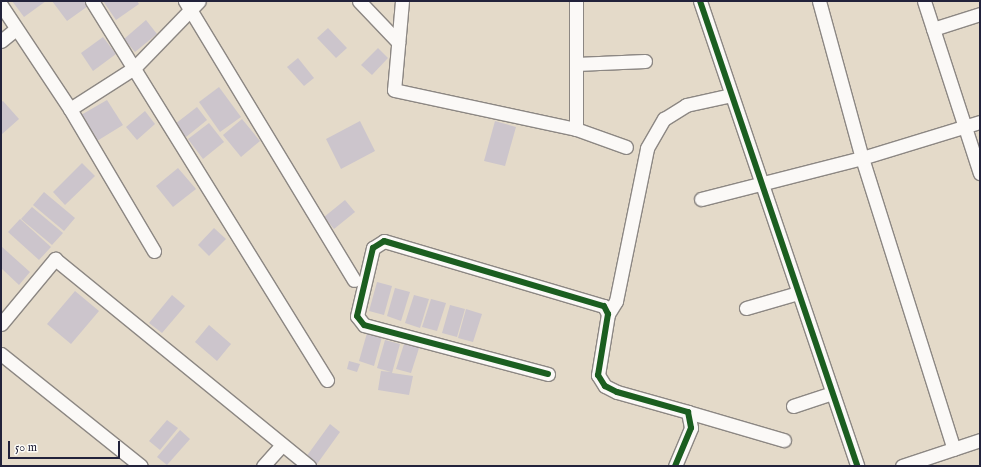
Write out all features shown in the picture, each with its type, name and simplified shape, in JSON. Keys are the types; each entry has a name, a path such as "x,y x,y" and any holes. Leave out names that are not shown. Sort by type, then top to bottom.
{"street":[{"path":"92,1 327,380"},
{"path":"359,1 398,42"},
{"path":"402,1 394,90 576,129 626,147"},
{"path":"576,1 576,129"},
{"path":"700,1 857,466"},
{"path":"819,1 862,158 954,449"},
{"path":"924,1 980,173"},
{"path":"70,109 134,68 191,4 354,280"},
{"path":"1,5 70,109 154,251"},
{"path":"933,29 980,14"},
{"path":"1,41 16,29"},
{"path":"576,64 645,61"},
{"path":"732,95 686,105 664,119 647,148 616,301 608,314 598,375 605,386 784,440"},
{"path":"701,199 761,182 862,158 980,122"},
{"path":"548,374 364,325 357,316 373,248 384,241 604,306 608,314"},
{"path":"1,324 55,259 309,466"},
{"path":"746,308 798,293"},
{"path":"1,354 142,466"},
{"path":"793,406 832,392"},
{"path":"675,466 691,428 688,412"},
{"path":"902,466 980,440"},
{"path":"263,466 282,444"}],"building":[{"path":"12,1 46,1 24,17"},
{"path":"52,1 84,1 88,6 67,21"},
{"path":"103,1 137,1 139,4 116,20"},
{"path":"146,20 157,34 135,52 124,39"},
{"path":"328,28 347,48 336,58 317,38"},
{"path":"103,37 116,54 93,71 81,53"},
{"path":"378,48 388,58 372,75 361,65"},
{"path":"298,58 314,78 304,86 287,67"},
{"path":"219,87 241,117 220,132 199,102"},
{"path":"107,100 123,125 97,141 81,115"},
{"path":"3,101 19,119 1,135 1,102"},
{"path":"197,107 207,120 186,137 175,124"},
{"path":"145,111 155,124 137,140 126,127"},
{"path":"242,119 260,141 241,157 223,135"},
{"path":"360,121 375,151 341,169 326,139"},
{"path":"495,121 516,127 505,166 484,161"},
{"path":"209,123 224,142 203,159 188,139"},
{"path":"82,163 95,176 65,205 53,192"},
{"path":"178,168 196,189 173,207 156,186"},
{"path":"44,192 75,218 64,231 33,205"},
{"path":"345,200 355,212 334,229 324,217"},
{"path":"32,207 63,233 52,245 21,219"},
{"path":"20,219 51,247 39,260 8,232"},
{"path":"214,228 226,239 209,256 198,245"},
{"path":"1,246 30,272 19,285 1,268"},
{"path":"377,282 392,286 384,315 369,311"},
{"path":"395,288 410,292 401,321 387,316"},
{"path":"75,291 99,311 71,344 47,324"},
{"path":"172,295 185,306 162,333 149,323"},
{"path":"414,295 429,299 420,328 405,323"},
{"path":"431,299 446,303 437,331 422,327"},
{"path":"450,305 465,309 457,337 442,333"},
{"path":"466,309 482,314 473,342 458,338"},
{"path":"209,325 231,344 217,361 195,342"},
{"path":"367,333 382,337 374,366 359,361"},
{"path":"385,340 400,344 392,373 413,376 409,395 378,390 381,371 391,372 377,368"},
{"path":"405,341 420,345 411,373 396,369"},
{"path":"349,361 360,364 357,372 347,369"},
{"path":"167,420 178,428 160,450 149,441"},
{"path":"330,424 340,432 317,464 306,457"},
{"path":"180,430 190,439 167,465 157,457"}],"cycle path":[{"path":"700,1 857,466"},
{"path":"548,374 364,325 357,316 373,248 384,241 604,306 608,314 598,375 605,386 617,392 688,412 691,428 675,466"}]}
